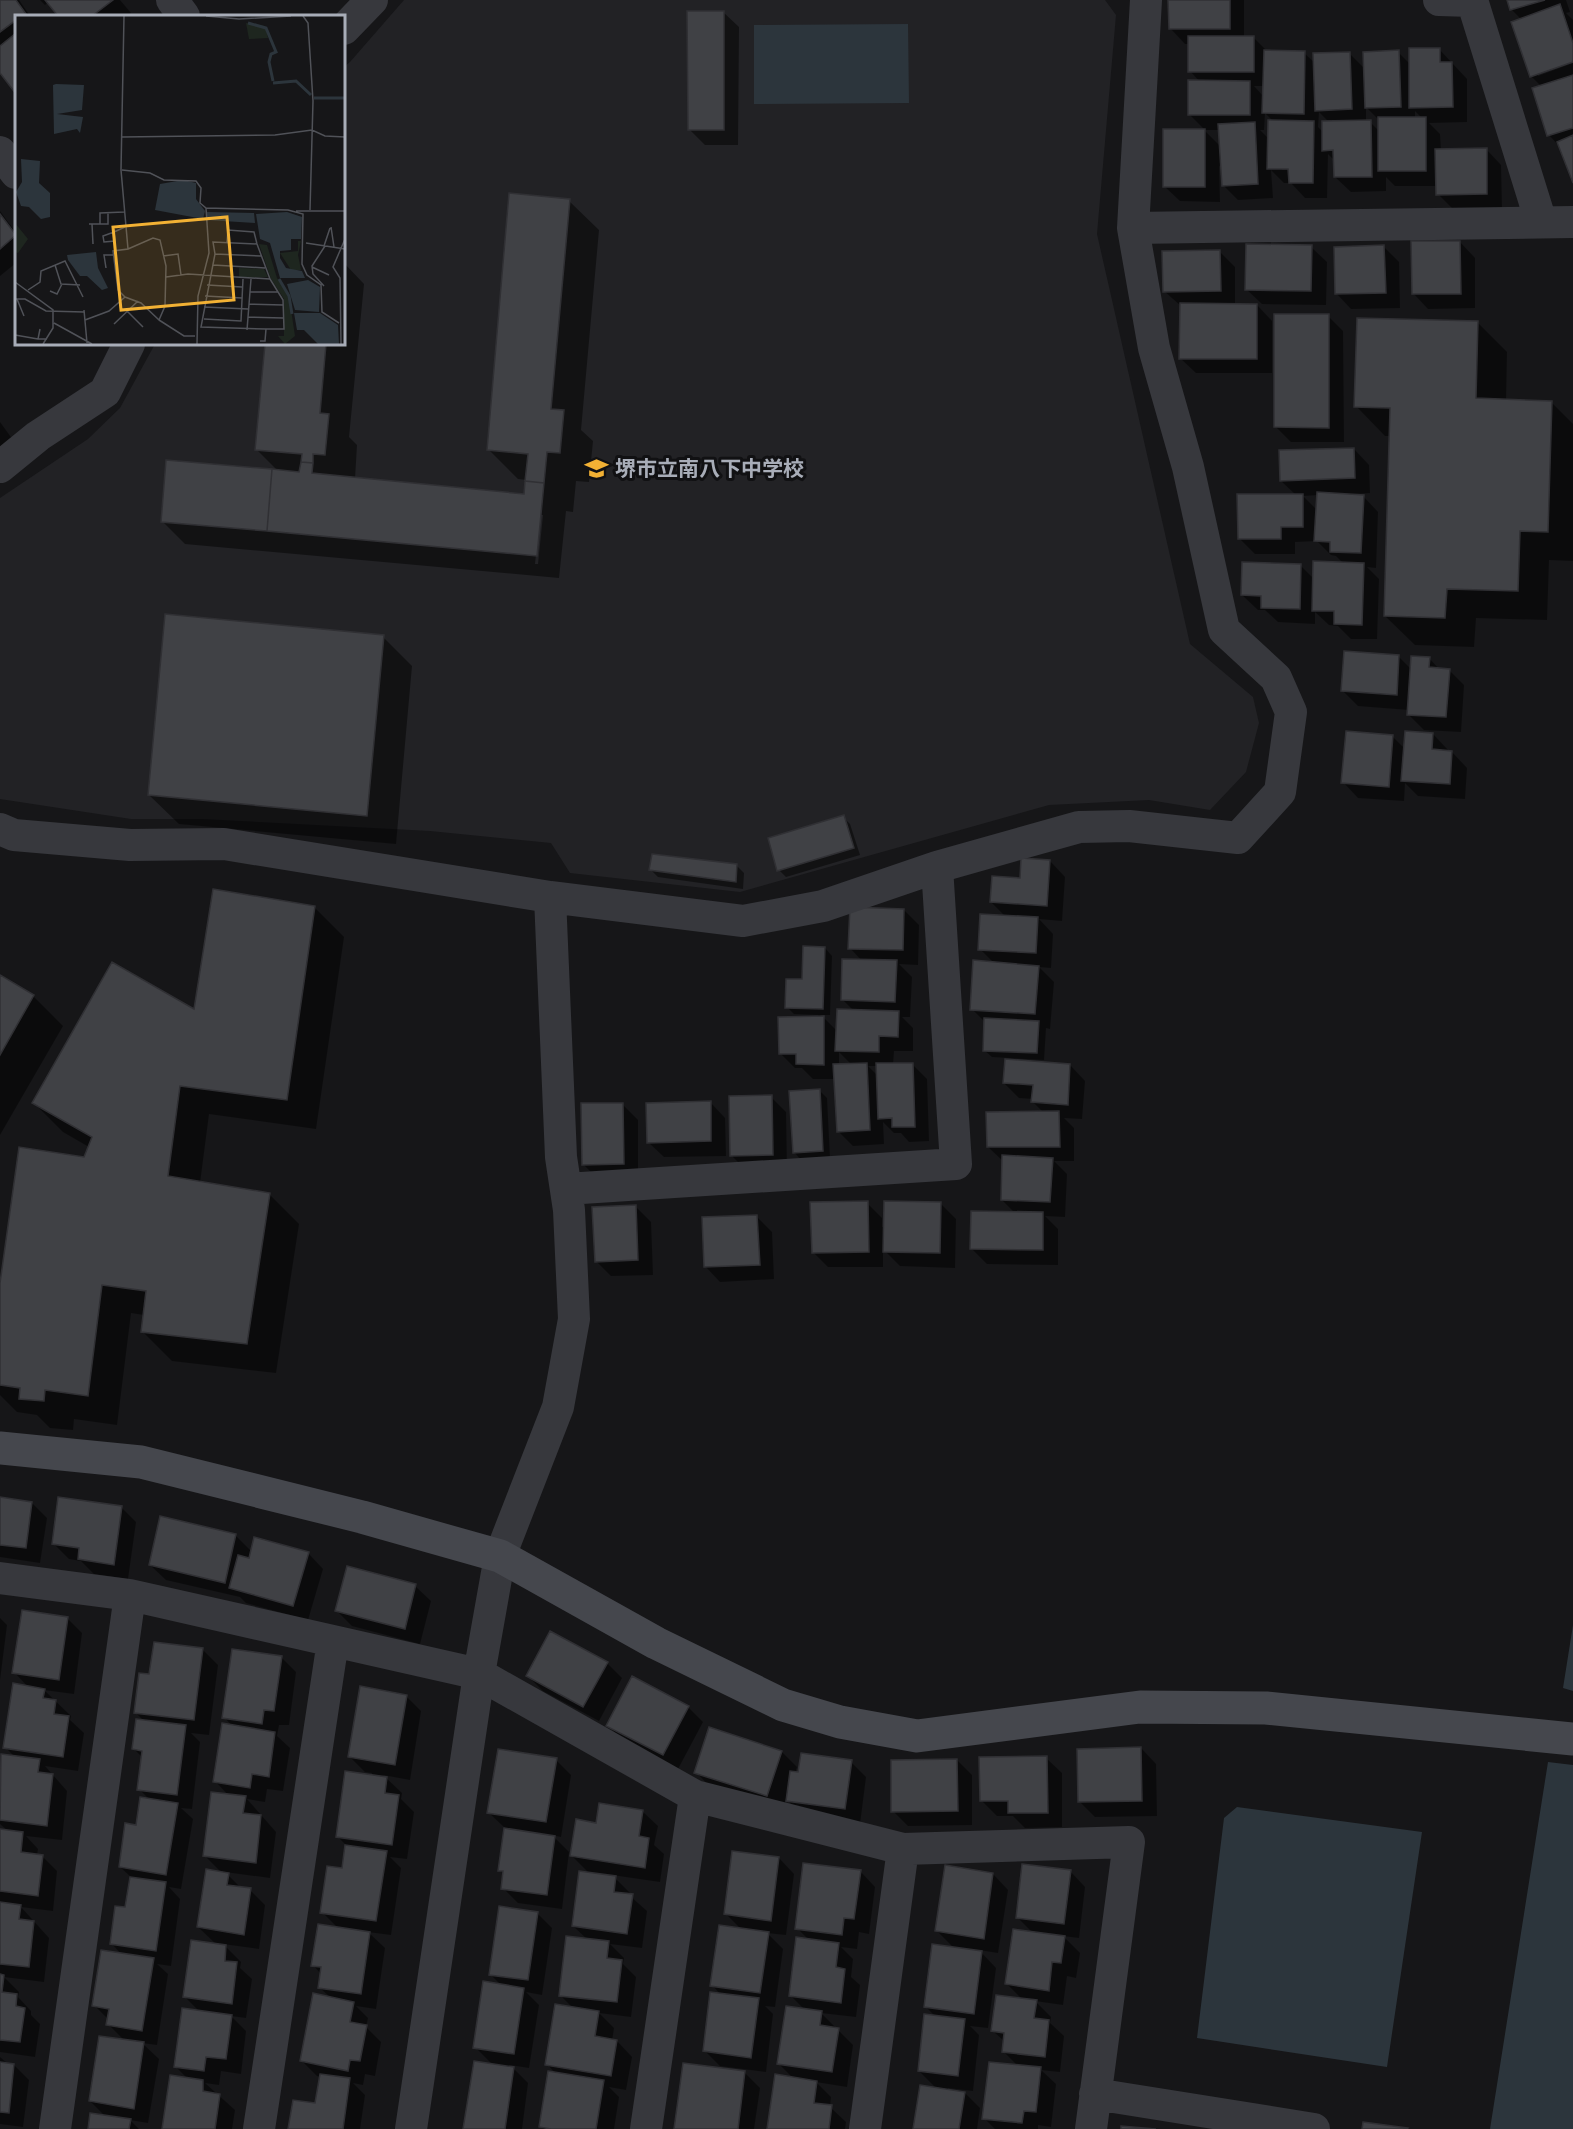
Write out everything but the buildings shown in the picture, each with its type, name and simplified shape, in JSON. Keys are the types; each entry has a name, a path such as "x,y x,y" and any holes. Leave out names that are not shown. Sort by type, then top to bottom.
{"street":[{"path":"172,0 183,15"},
{"path":"345,28 372,0"},
{"path":"0,829 14,835 130,845 224,844 550,897 743,921 823,906 937,867 1079,827 1129,826 1238,838 1280,792 1291,712 1276,678 1224,630 1188,467 1154,348 1132,228 1146,0"},
{"path":"1438,0 1472,0 1541,222"},
{"path":"0,152 15,172"},
{"path":"1132,228 1573,222"},
{"path":"0,467 38,436 105,392 128,345"},
{"path":"566,1189 956,1164 937,867"},
{"path":"411,2129 479,1674 500,1556 558,1407 574,1319 569,1210 561,1157 550,897"},
{"path":"0,1448 141,1462 362,1517 500,1556 656,1644 783,1705 840,1722 917,1736 1140,1707 1266,1708 1573,1739"},
{"path":"0,1578 130,1595 479,1674 695,1796 903,1849 1129,1842 1091,2129"},
{"path":"56,2129 130,1595"},
{"path":"259,2129 333,1641"},
{"path":"646,2129 695,1796"},
{"path":"865,2129 903,1849"},
{"path":"1095,2094 1314,2129"}],"shaded area":[{"name":"堺市立南八下中学校","path":"404,0 1105,0 1116,15 1097,234 1190,644 1253,697 1259,723 1246,772 1210,810 1149,800 1049,805 740,892 570,873 551,843 430,831 202,819 131,819 0,799 0,498 88,439 120,408 154,345 345,345 345,66"},
{"path":"908,24 909,103 754,104 754,25"},
{"path":"1573,1625 1573,1691 1563,1688"},
{"path":"1548,1762 1573,1765 1573,2129 1490,2129"},
{"path":"1237,1807 1422,1832 1387,2067 1197,2038 1224,1818"}],"place":[{"name":"堺市立南八下中学校","path":"597,468"}]}
